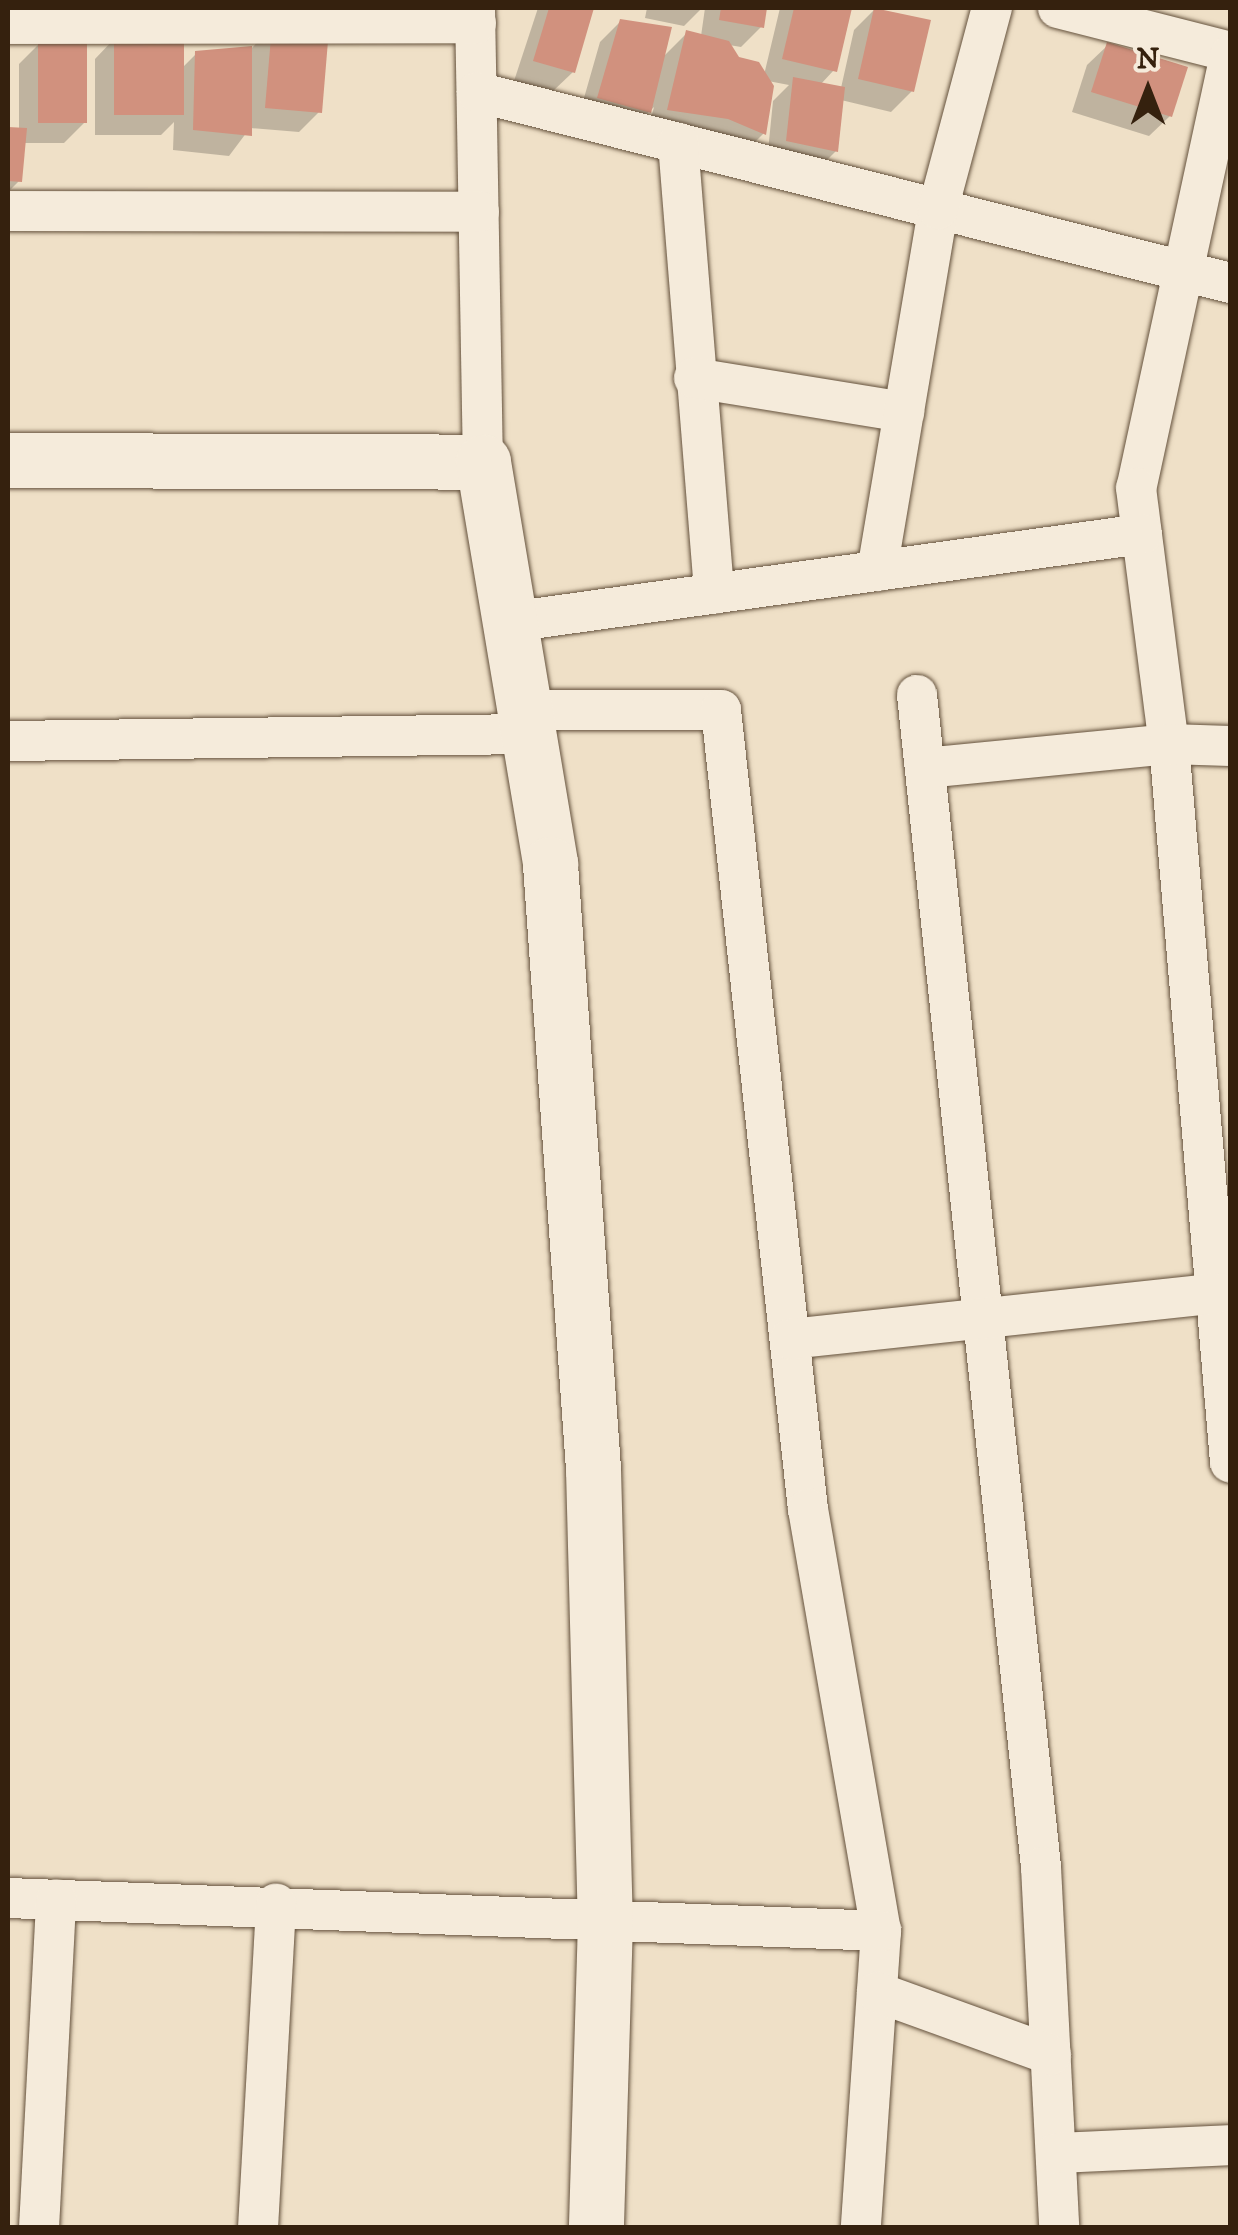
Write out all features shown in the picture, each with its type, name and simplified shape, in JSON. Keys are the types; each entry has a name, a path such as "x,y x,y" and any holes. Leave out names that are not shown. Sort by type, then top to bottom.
{"street":[{"path":"877,571 938,209 992,8"},
{"path":"1058,8 1230,53 1136,488 1169,744 1230,1462"},
{"path":"8,24 475,15 483,462 550,864 593,1469 605,1922 596,2228"},
{"path":"477,92 1230,283"},
{"path":"678,143 714,594"},
{"path":"8,211 479,212"},
{"path":"694,378 904,412"},
{"path":"8,460 483,462"},
{"path":"510,622 1142,534"},
{"path":"917,695 1041,1868 1059,2228"},
{"path":"8,742 526,722 721,710 808,1510 881,1931 860,2228"},
{"path":"925,768 1169,744 1230,746"},
{"path":"790,1340 1218,1292"},
{"path":"8,1898 276,1904 605,1922 881,1931"},
{"path":"39,2228 56,1899"},
{"path":"258,2228 276,1904"},
{"path":"877,1992 1050,2055"},
{"path":"1056,2153 1230,2145"}],"building":[{"path":"549,8 594,8 575,73 533,61"},
{"path":"721,8 767,8 764,28 719,20"},
{"path":"794,8 852,8 837,72 782,59"},
{"path":"874,8 931,20 914,92 858,79"},
{"path":"620,19 672,27 651,113 597,98"},
{"path":"272,25 329,29 322,113 265,108"},
{"path":"686,30 729,41 739,57 759,62 774,86 766,135 728,119 667,110"},
{"path":"114,35 184,35 184,115 114,115"},
{"path":"38,41 87,41 87,123 38,123"},
{"path":"1107,42 1188,67 1172,117 1091,92"},
{"path":"252,46 252,136 193,130 195,51"},
{"path":"793,77 845,87 838,152 786,141"},
{"path":"8,127 27,128 22,182 8,181"}]}
